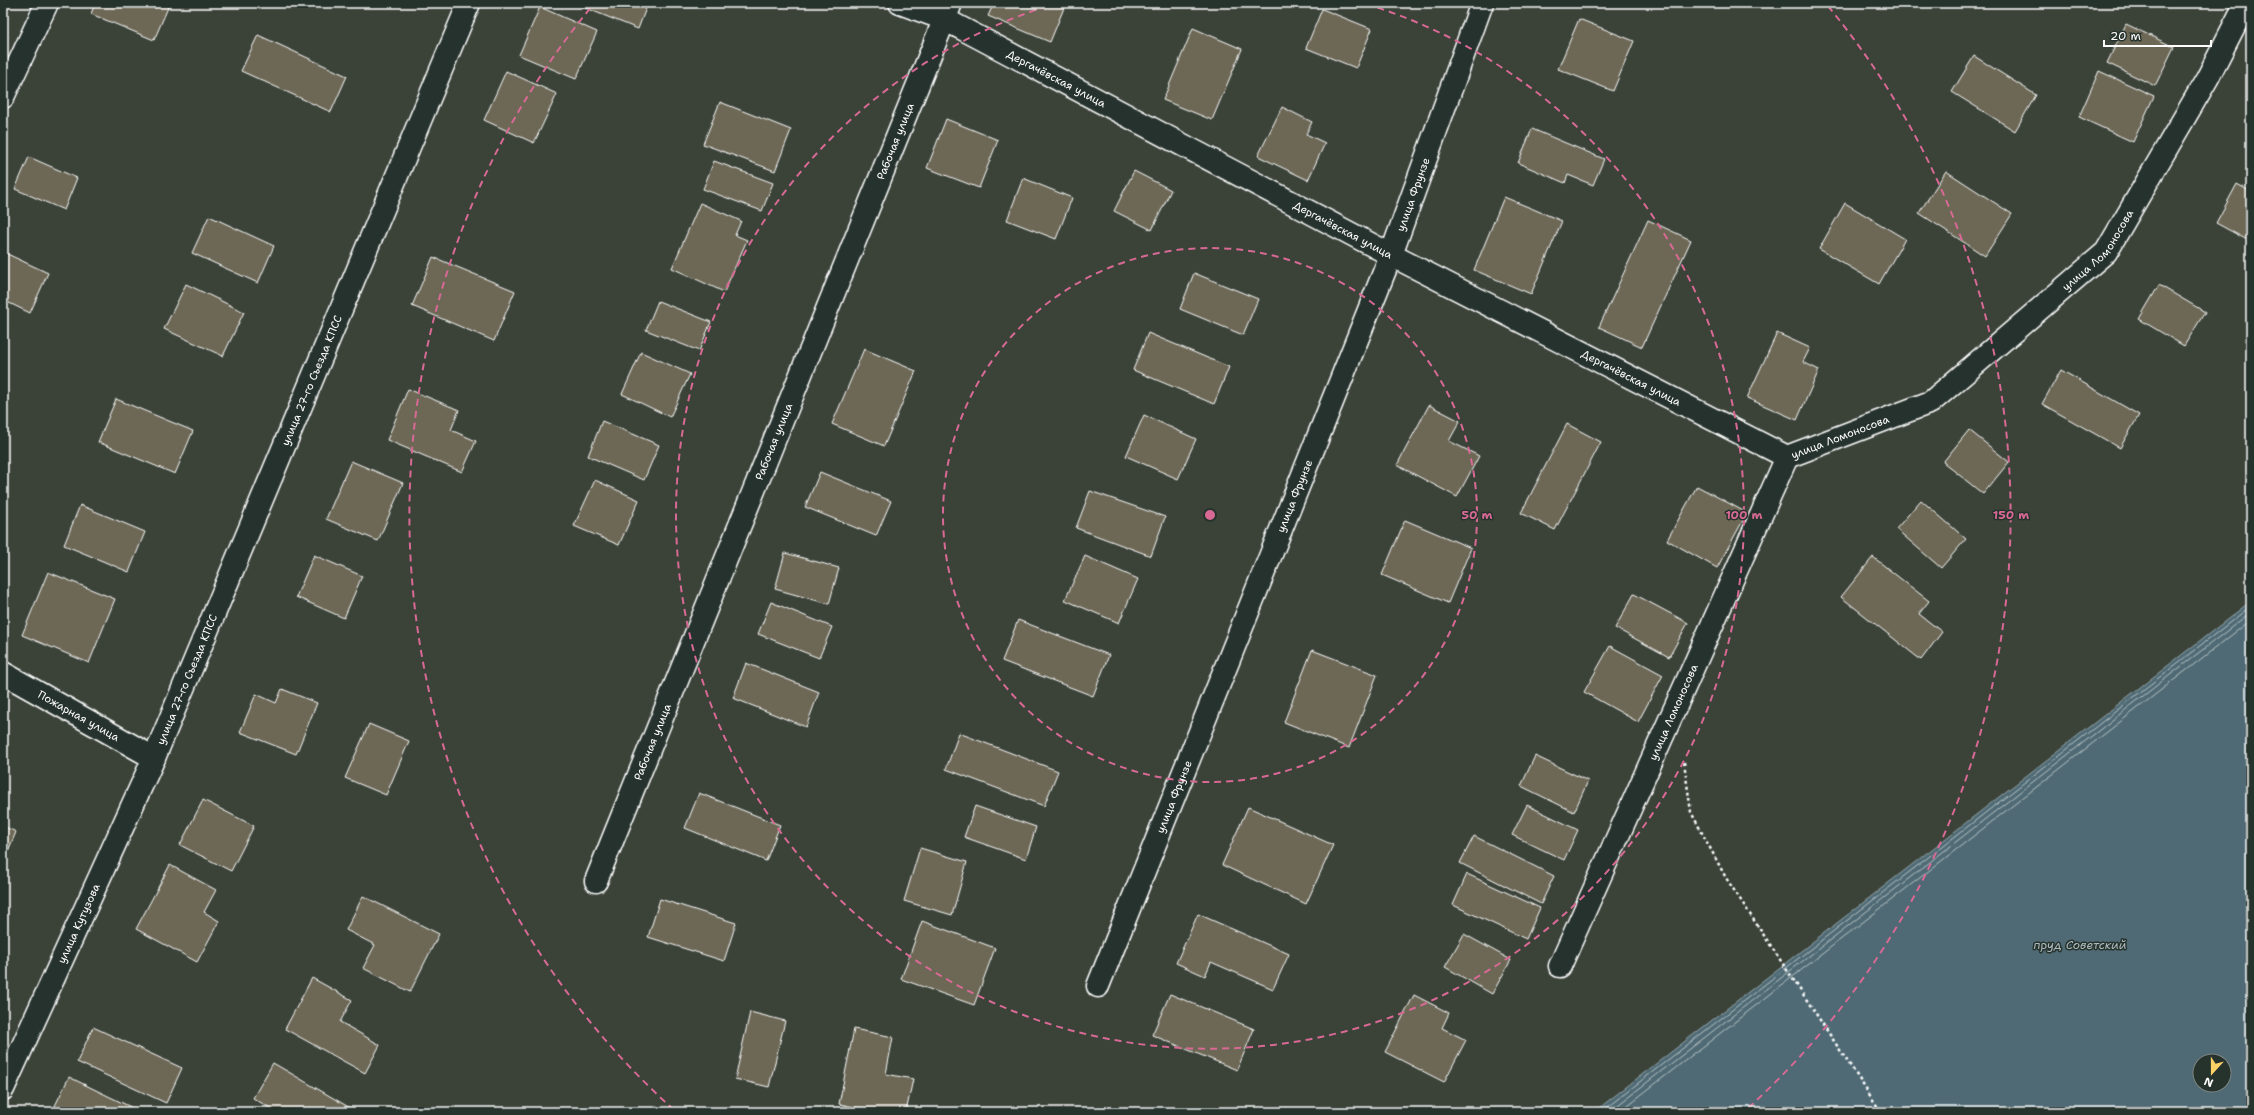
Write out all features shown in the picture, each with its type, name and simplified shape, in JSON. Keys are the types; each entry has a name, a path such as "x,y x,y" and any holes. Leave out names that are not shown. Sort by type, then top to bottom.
{"street":[{"path":"3,97 47,3"},
{"name":"улица 27-го Съезда КПСС","path":"154,758 469,3"},
{"name":"Дергачёвская улица","path":"900,3 948,11 1391,254 1787,457"},
{"name":"улица Фрунзе","path":"1098,986 1391,254 1482,3"},
{"name":"улица Ломоносова","path":"1560,966 1787,457 1931,402 2106,252 2207,78 2246,3"},
{"name":"Рабочая улица","path":"596,881 948,11"},
{"name":"Пожарная улица","path":"3,673 154,758"},
{"name":"улица Кутузова","path":"3,1089 154,758"}],"path":[{"path":"1684,759 1692,812 1726,878 1881,1112"}],"water":[{"name":"пруд Советский","path":"2251,601 2251,1112 1594,1112"}],"building":[{"path":"95,3 170,3 154,40 91,14"},
{"path":"573,3 648,3 638,29"},
{"path":"994,3 1066,3 1050,42 988,16"},
{"path":"540,7 597,32 576,79 519,55"},
{"path":"1322,9 1372,29 1356,68 1306,48"},
{"path":"1579,19 1634,41 1613,91 1558,69"},
{"path":"2126,24 2174,47 2155,86 2107,63"},
{"path":"1193,28 1242,49 1212,120 1163,100"},
{"path":"258,35 347,76 331,112 241,71"},
{"path":"1974,56 2036,95 2015,131 1952,92"},
{"path":"506,71 557,94 534,143 484,120"},
{"path":"2099,71 2154,96 2133,142 2079,117"},
{"path":"720,102 791,130 775,171 703,144"},
{"path":"1282,107 1312,122 1306,134 1325,143 1308,180 1258,156"},
{"path":"946,119 998,140 979,188 927,168"},
{"path":"1532,129 1604,159 1593,185 1568,175 1565,183 1518,163"},
{"path":"29,157 77,178 64,210 15,189"},
{"path":"714,161 773,183 762,211 703,189"},
{"path":"1134,171 1171,190 1152,230 1114,211"},
{"path":"1946,171 2012,214 1985,256 1919,213"},
{"path":"1023,178 1072,198 1056,239 1007,220"},
{"path":"2237,184 2251,192 2251,242 2216,223"},
{"path":"1504,197 1562,221 1531,294 1474,270"},
{"path":"700,203 741,221 735,235 747,240 724,292 672,268"},
{"path":"1845,203 1905,239 1879,284 1819,249"},
{"path":"209,216 274,246 258,283 192,253"},
{"path":"1648,220 1691,240 1642,347 1599,327"},
{"path":"3,252 48,273 30,313 3,300"},
{"path":"433,257 515,291 494,341 412,306"},
{"path":"1194,273 1258,299 1243,335 1180,309"},
{"path":"186,284 244,312 223,356 164,329"},
{"path":"2159,285 2205,312 2184,346 2139,319"},
{"path":"658,301 711,322 699,351 646,330"},
{"path":"3,332 7,334 3,343"},
{"path":"1148,333 1229,367 1214,404 1133,370"},
{"path":"1777,333 1810,348 1803,362 1819,370 1797,420 1747,398"},
{"path":"864,349 916,371 884,446 832,424"},
{"path":"641,352 690,374 670,417 622,394"},
{"path":"2061,370 2139,415 2120,448 2042,404"},
{"path":"408,389 459,410 451,430 476,441 462,472 387,440"},
{"path":"116,399 193,431 175,474 98,442"},
{"path":"1429,405 1460,421 1449,441 1479,456 1457,497 1397,465"},
{"path":"1144,415 1196,439 1178,479 1126,456"},
{"path":"602,421 659,445 644,480 588,456"},
{"path":"1567,424 1601,442 1555,530 1521,513"},
{"path":"1969,430 2009,462 1983,494 1943,462"},
{"path":"351,461 403,483 378,541 326,519"},
{"path":"820,472 891,501 876,536 805,507"},
{"path":"595,480 639,500 619,545 574,526"},
{"path":"1697,486 1747,513 1717,568 1667,540"},
{"path":"1090,491 1165,517 1151,556 1076,528"},
{"path":"1921,500 1966,539 1941,568 1896,529"},
{"path":"80,505 145,532 129,572 64,545"},
{"path":"1405,520 1471,548 1448,603 1382,575"},
{"path":"785,553 839,568 829,604 775,589"},
{"path":"314,555 362,576 344,618 296,597"},
{"path":"1085,556 1138,579 1119,623 1065,600"},
{"path":"1873,557 1929,601 1919,614 1942,632 1921,660 1841,597"},
{"path":"48,572 115,599 89,663 22,635"},
{"path":"1634,594 1688,623 1669,657 1615,628"},
{"path":"771,602 832,627 819,658 758,634"},
{"path":"1018,620 1109,655 1093,696 1002,661"},
{"path":"1610,646 1663,675 1638,722 1584,692"},
{"path":"1312,650 1377,675 1349,748 1284,722"},
{"path":"746,663 819,692 806,727 733,698"},
{"path":"282,689 317,703 296,754 240,732 256,694 276,703"},
{"path":"369,724 409,741 386,795 345,778"},
{"path":"959,733 1058,771 1044,806 946,769"},
{"path":"1535,756 1588,781 1574,812 1521,786"},
{"path":"699,793 780,825 766,861 685,828"},
{"path":"203,800 254,826 231,871 180,845"},
{"path":"1527,805 1578,830 1564,860 1512,835"},
{"path":"975,806 1036,827 1026,859 964,837"},
{"path":"1248,807 1333,845 1306,904 1222,865"},
{"path":"3,826 16,832 3,863"},
{"path":"1474,836 1554,876 1541,904 1460,863"},
{"path":"920,848 967,862 952,915 904,901"},
{"path":"170,865 216,890 204,912 219,921 197,962 136,929"},
{"path":"1467,874 1540,908 1526,939 1453,905"},
{"path":"363,896 439,934 410,992 363,968 375,945 346,930"},
{"path":"660,899 736,923 724,961 648,937"},
{"path":"1198,914 1289,954 1273,989 1211,962 1205,976 1176,963"},
{"path":"922,921 995,948 974,1005 901,979"},
{"path":"1464,934 1511,960 1492,994 1445,967"},
{"path":"312,978 352,1000 340,1022 380,1045 365,1073 285,1029"},
{"path":"1170,994 1254,1029 1237,1070 1152,1035"},
{"path":"1414,995 1449,1013 1442,1028 1466,1040 1444,1082 1385,1052"},
{"path":"750,1012 785,1021 769,1087 735,1079"},
{"path":"93,1027 182,1068 166,1103 77,1062"},
{"path":"854,1029 893,1037 886,1074 913,1079 906,1112 880,1112 839,1104"},
{"path":"273,1063 352,1109 350,1112 277,1112 253,1098"},
{"path":"69,1077 141,1112 52,1112"}]}
